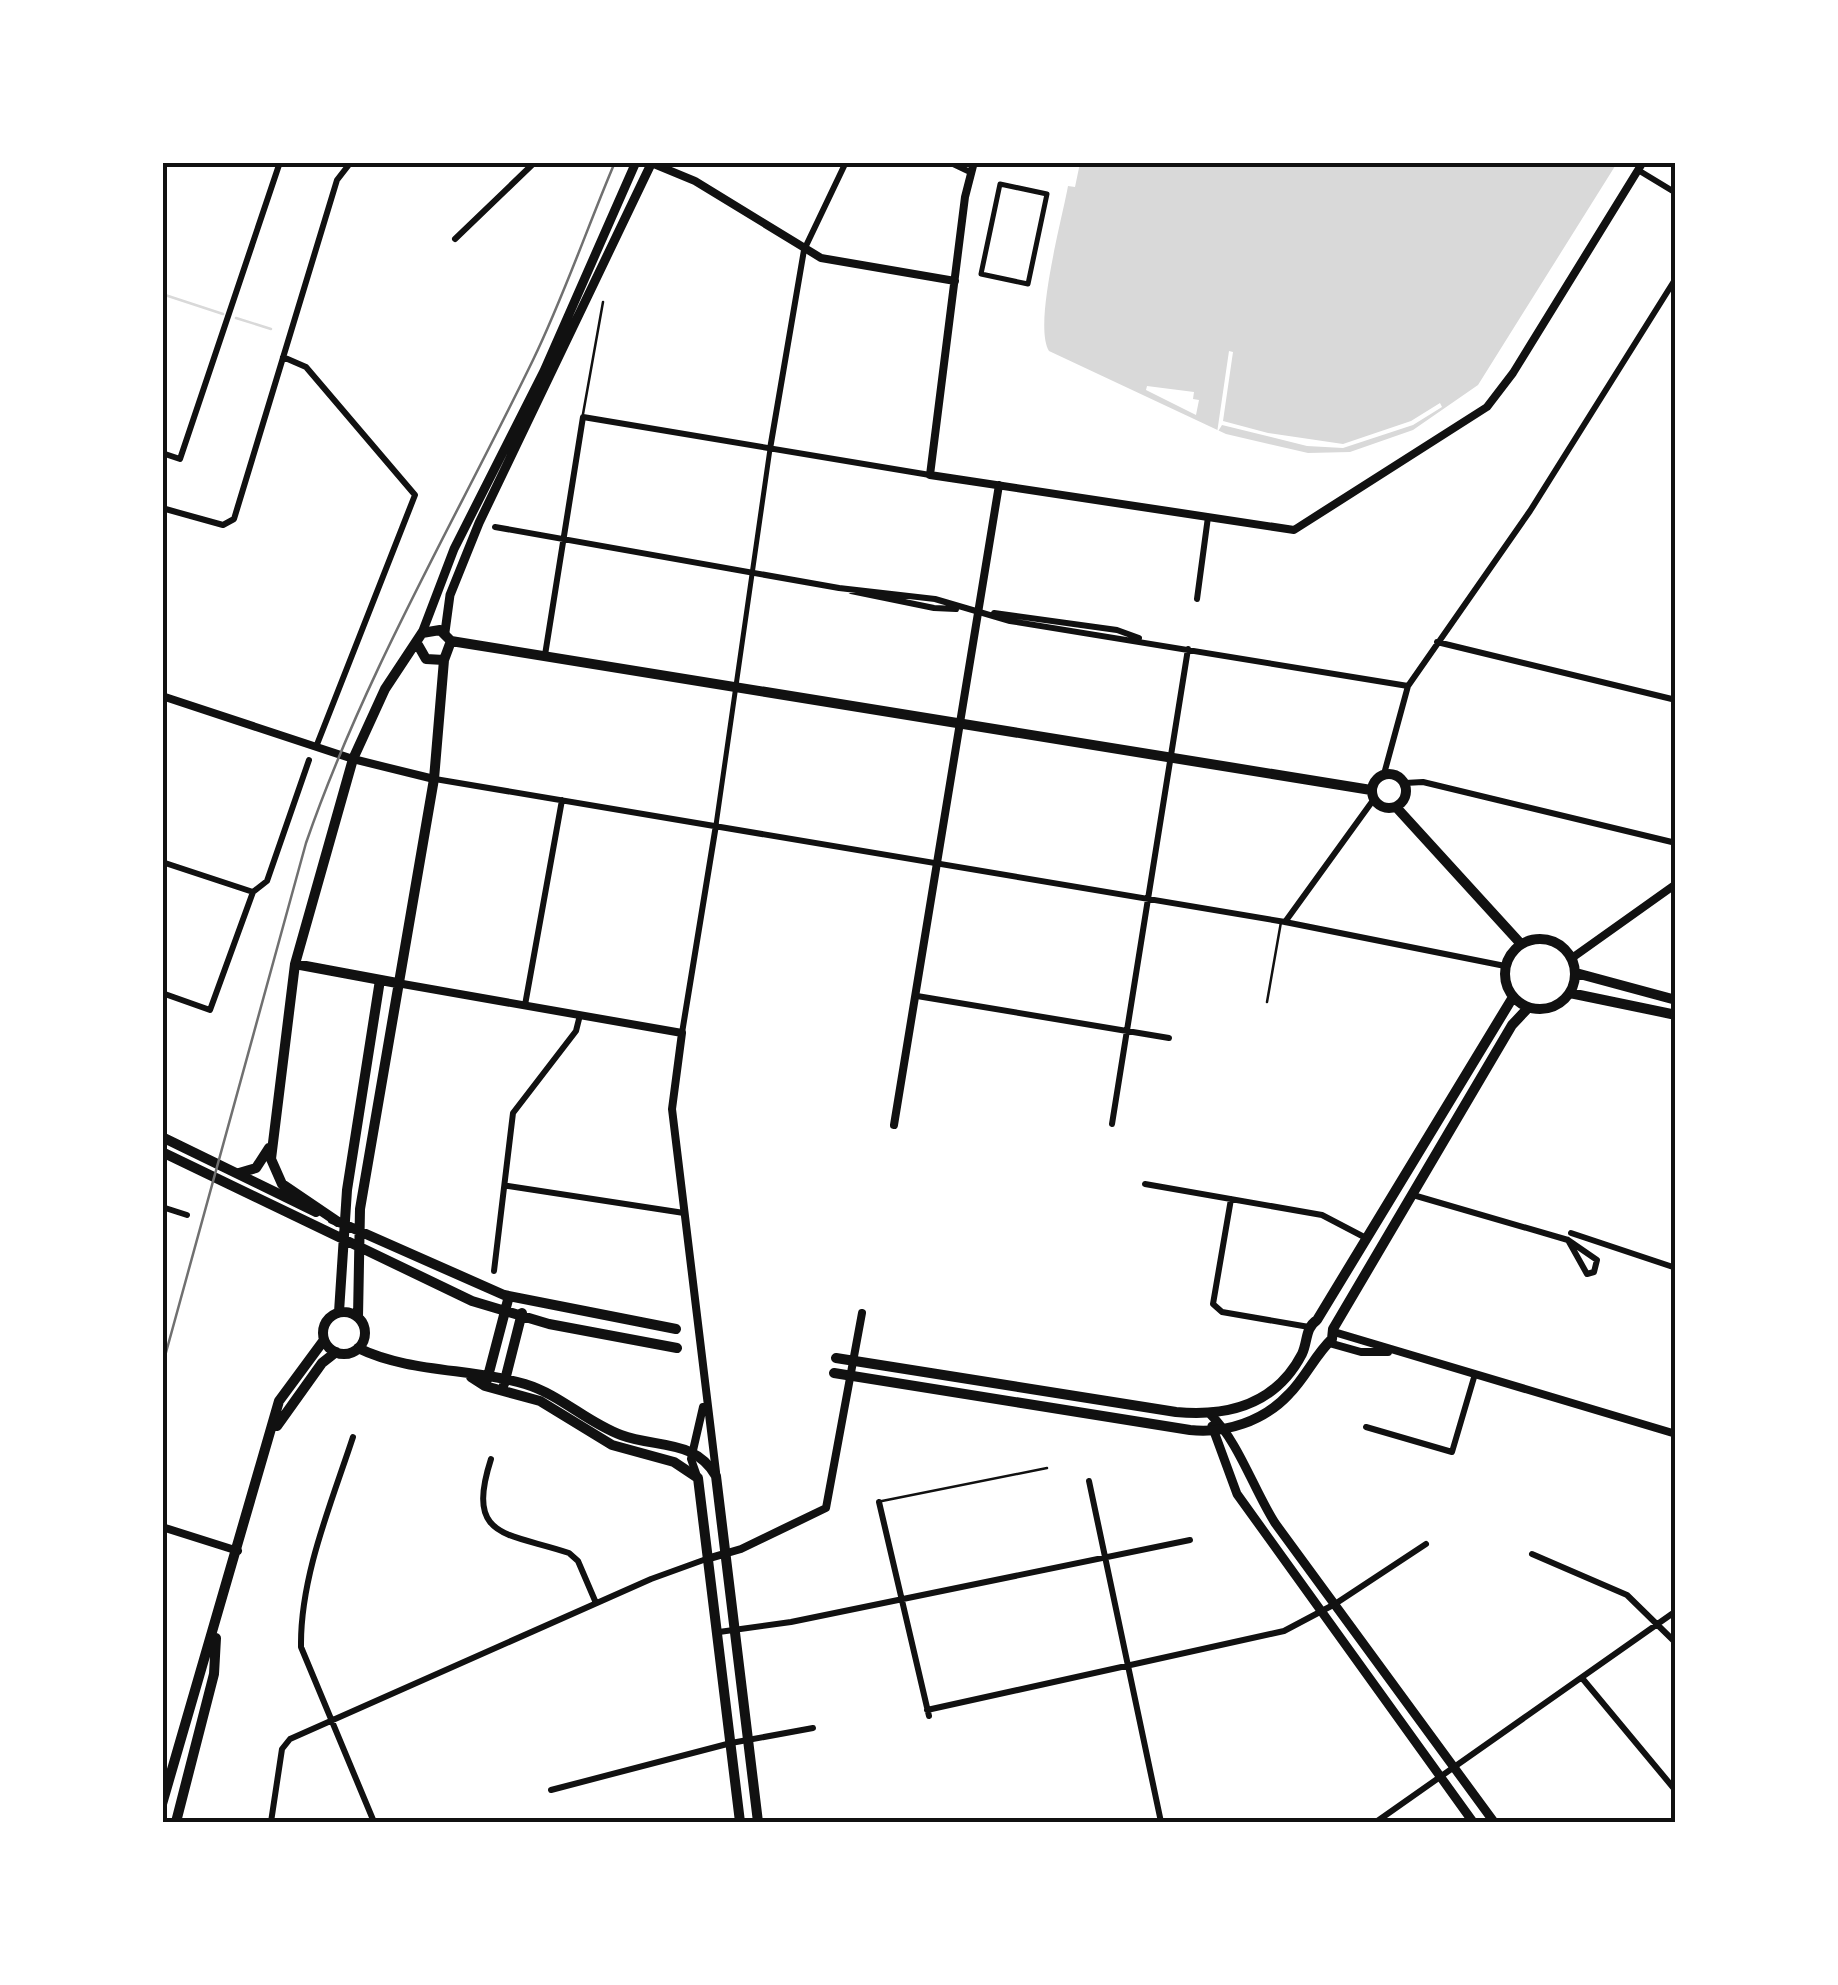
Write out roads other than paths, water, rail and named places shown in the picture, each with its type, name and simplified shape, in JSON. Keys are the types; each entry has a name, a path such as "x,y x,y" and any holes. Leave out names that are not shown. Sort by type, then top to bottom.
{"main road":[{"path":"338,1222 282,1184 272,1168 270,1147 295,964 354,759 385,689 420,639 454,550 544,371 636,162"},
{"path":"358,1348 365,1329 358,1317 360,1209 434,779 450,595 478,523 651,163"},
{"path":"420,639 436,629 447,646"},
{"path":"420,639 426,659 447,646 466,644 1170,758 1372,795 1383,807 1396,807 1405,798 1405,783 1396,775 1384,774 1372,795"},
{"path":"1396,807 1520,944"},
{"path":"1550,940 1572,958 1576,973 1570,993 1554,1007 1528,1008 1513,997 1505,982 1505,966 1520,944 1550,940"},
{"path":"295,964 397,983"},
{"path":"1576,973 1676,1000"},
{"path":"162,1804 200,1670 216,1630 280,1400 324,1340 324,1326 339,1312 346,1202 380,980"},
{"path":"1570,993 1676,1014"},
{"path":"836,1358 1211,1416 1254,1402 1282,1384 1513,997"},
{"path":"834,1374 1212,1432 1227,1430 1288,1396 1330,1337 1512,1025 1528,1008"},
{"path":"162,1137 364,1235 509,1296 676,1329"},
{"path":"238,1173 256,1168 270,1147"},
{"path":"162,1152 504,1313 677,1348"},
{"path":"487,1380 509,1296"},
{"path":"504,1384 526,1301"},
{"path":"339,1312 358,1317"},
{"path":"1312,1328 1327,1321 1330,1337"},
{"path":"1312,1328 1330,1337"},
{"path":"324,1340 336,1352"},
{"path":"269,1440 297,1396 336,1352 358,1348 555,1394 622,1436 695,1456 716,1476 758,1822"},
{"path":"504,1384 627,1452 674,1462 698,1478 740,1822"},
{"path":"1211,1416 1227,1430 1250,1483 1494,1822"},
{"path":"1211,1416 1212,1432 1237,1494 1473,1822"},
{"path":"176,1822 214,1674 216,1630"}],"street":[{"path":"162,452 180,458 280,162"},
{"path":"166,509 223,525 234,519 337,180 352,162"},
{"path":"512,162 519,173"},
{"path":"455,239 519,173 535,162"},
{"path":"716,1476 704,1403 672,1109 770,449 804,250 846,162"},
{"path":"930,475 972,167 949,162"},
{"path":"651,163 695,181 821,258 955,281"},
{"path":"544,657 582,417 1294,530 1476,416 1513,373 1641,166 1676,193"},
{"path":"1000,184 1047,194 1028,284 981,274 1000,184"},
{"path":"1384,774 1408,686 1540,496 1676,278"},
{"path":"283,357 306,368 415,495 316,747"},
{"path":"894,1125 998,485"},
{"path":"1197,599 1208,517"},
{"path":"495,527 934,608 978,611 1408,686"},
{"path":"1437,642 1676,700"},
{"path":"1112,1124 1188,649"},
{"path":"162,696 354,759 434,779 1283,921 1505,966"},
{"path":"162,993 210,1010 253,892 267,881 309,760"},
{"path":"1405,783 1424,782 1676,843"},
{"path":"1283,921 1372,795"},
{"path":"525,1006 562,800"},
{"path":"162,862 253,892"},
{"path":"1572,958 1676,884"},
{"path":"397,983 682,1034"},
{"path":"917,996 1170,1038"},
{"path":"494,1270 508,1186 513,1113 576,1031 580,1015"},
{"path":"1144,1184 1322,1215 1367,1239"},
{"path":"508,1186 684,1213"},
{"path":"1412,1195 1676,1268"},
{"path":"1231,1199 1213,1304 1222,1312 1312,1328"},
{"path":"162,1207 187,1215"},
{"path":"1569,1237 1596,1260 1594,1272 1587,1274 1569,1237"},
{"path":"271,1822 282,1749 290,1739 596,1603 726,1554 826,1508 862,1312"},
{"path":"1330,1337 1361,1352 1398,1352 1676,1434"},
{"path":"1366,1427 1452,1452 1475,1374"},
{"path":"698,1478 695,1456 704,1403"},
{"path":"353,1437 322,1532 301,1621 301,1647 308,1672 333,1720 374,1822"},
{"path":"674,1462 712,1448"},
{"path":"491,1459 480,1504 485,1518 497,1530 569,1553 578,1561 596,1603"},
{"path":"1089,1481 1161,1822"},
{"path":"879,1502 928,1713 1284,1631 1336,1604 1426,1544"},
{"path":"162,1527 238,1551"},
{"path":"718,1632 900,1601 1190,1540"},
{"path":"1532,1554 1627,1595 1676,1643"},
{"path":"1376,1822 1676,1611"},
{"path":"1582,1678 1676,1791"},
{"path":"551,1790 731,1743 814,1728"},
{"path":"162,1819 176,1822"}],"lane":[{"path":"582,417 602,302"},
{"path":"1267,1002 1283,921"},
{"path":"879,1502 1047,1468"}],"waterway":[{"path":"162,294 223,314"},
{"path":"236,318 271,329"}],"railway":[{"path":"162,1367 306,843 329,780 412,598 544,336 615,162"}]}
